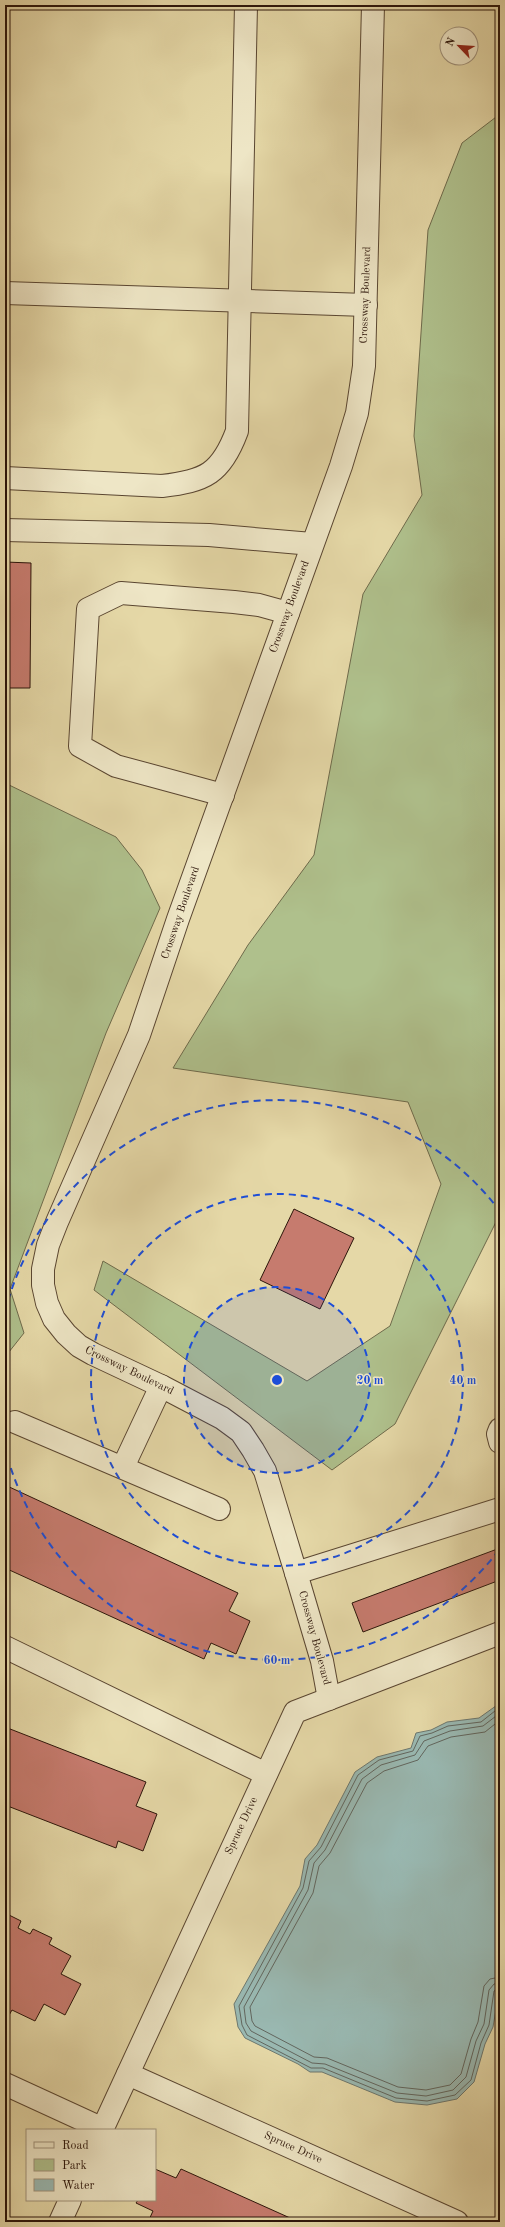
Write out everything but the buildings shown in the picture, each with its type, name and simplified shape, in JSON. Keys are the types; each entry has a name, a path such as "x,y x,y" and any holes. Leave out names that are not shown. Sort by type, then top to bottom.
{"street":[{"path":"5,478 162,486 185,483 202,478 217,468 229,452 236,431 246,5"},
{"name":"Crossway Boulevard","path":"329,1699 322,1660 265,1471 241,1432 205,1408 79,1346 66,1334 54,1319 46,1303 43,1269 48,1245 57,1222 139,1035 343,459 357,413 364,366 373,5"},
{"path":"5,293 366,305"},
{"path":"5,530 209,535 312,544"},
{"path":"223,795 116,766 80,746 88,610 121,593 234,602 259,605 288,612"},
{"path":"123,1467 161,1386"},
{"path":"16,1422 219,1509"},
{"path":"500,1429 498,1434 500,1442"},
{"path":"296,1573 500,1509"},
{"name":"Spruce Drive","path":"103,2129 295,1712 500,1633"},
{"path":"5,1647 266,1774"},
{"name":"Spruce Drive","path":"128,2074 457,2222"},
{"path":"5,2084 103,2129"},
{"path":"60,2222 70,2201"}],"green space":[{"path":"500,114 500,1214 395,1424 332,1470 94,1290 103,1261 307,1381 390,1326 441,1184 408,1102 173,1068 248,945 314,855 363,594 422,495 414,436 428,230 462,143"},
{"path":"5,783 116,837 142,870 160,908 106,1033 10,1289 24,1333 5,1357"}],"water":[{"path":"500,1703 500,1986 493,2027 485,2044 474,2082 457,2099 427,2105 395,2102 322,2072 310,2072 298,2064 245,2038 238,2027 234,2004 300,1886 305,1859 317,1845 355,1772 377,1757 411,1748 416,1733 431,1730 447,1722 479,1718"}]}
